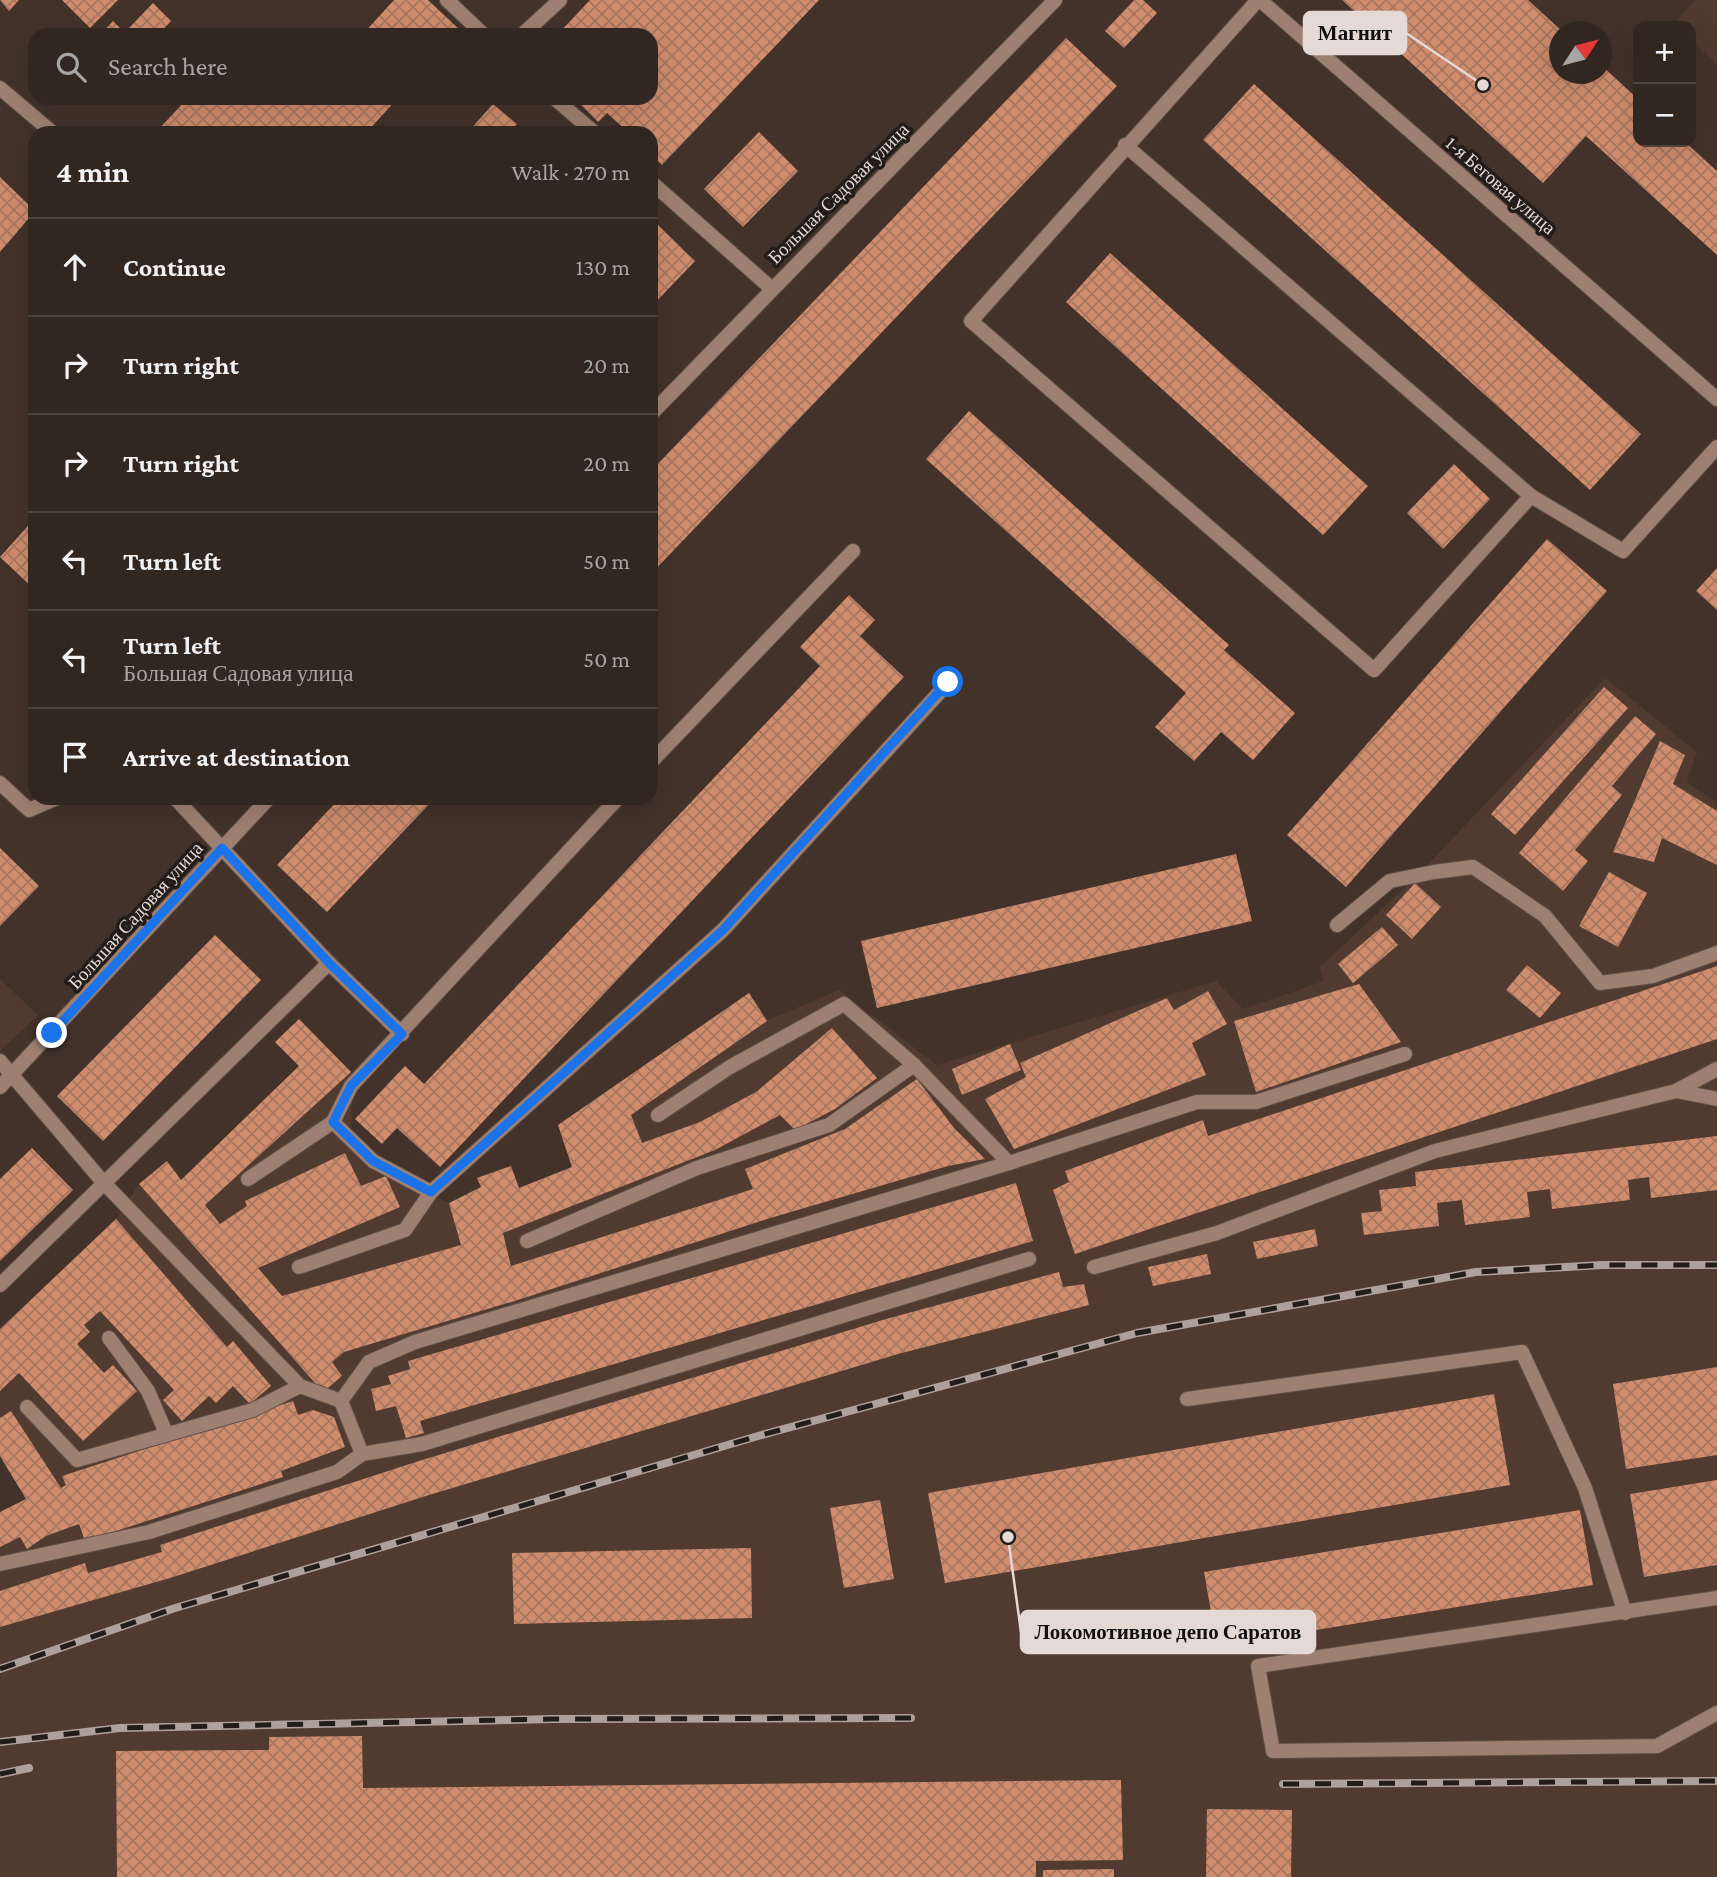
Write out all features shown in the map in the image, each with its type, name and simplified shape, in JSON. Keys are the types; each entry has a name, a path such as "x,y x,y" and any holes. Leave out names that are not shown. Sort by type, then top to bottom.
{"street":[{"path":"447,0 477,28"},
{"path":"530,28 560,0"},
{"name":"Большая Садовая улица","path":"658,407 1055,0"},
{"path":"1259,0 1125,145 971,321 1374,670 1531,496"},
{"name":"1-я Беговая улица","path":"1259,0 1717,399"},
{"path":"0,88 45,126"},
{"path":"562,105 587,126"},
{"path":"1125,145 1531,496 1623,551 1717,447"},
{"path":"658,188 771,288"},
{"path":"658,753 853,551"},
{"path":"299,1267 405,1230 431,1192 723,930 948,682"},
{"path":"0,783 29,810 41,805"},
{"path":"182,805 329,963 402,1034"},
{"name":"Большая Садовая улица","path":"0,1087 262,805"},
{"path":"248,1179 333,1122 351,1086 612,805"},
{"path":"1337,925 1390,881 1474,867 1545,916 1600,983 1653,976 1717,953"},
{"path":"0,1285 329,963"},
{"path":"658,1115 730,1067 844,1004 914,1065 1009,1163"},
{"path":"341,1401 369,1362 415,1342 1009,1163 1197,1102 1256,1102 1405,1054"},
{"path":"0,1060 14,1073 103,1182 300,1387 341,1401 362,1454"},
{"path":"527,1241 697,1168 829,1125 914,1065"},
{"path":"1094,1266 1217,1233 1435,1151 1676,1091 1717,1069"},
{"path":"1676,1091 1717,1099"},
{"path":"333,1122 373,1161 431,1192"},
{"path":"0,1564 149,1532 337,1472 362,1454 422,1444 1029,1259"},
{"path":"109,1338 148,1391 166,1433"},
{"path":"1187,1399 1522,1352 1585,1488 1625,1613"},
{"path":"27,1407 77,1460 253,1410 300,1387"},
{"path":"1717,1598 1258,1666 1273,1751 1657,1745 1717,1713"}],"shaded area":[{"path":"1695,0 1717,0 1717,64 1696,45 1696,21 1676,21"},
{"path":"1605,678 1697,752 1687,782 1717,803 1717,1877 0,1877 0,1512 26,1499 0,1456 0,1329 116,1219 139,1184 167,1161 182,1180 298,1066 275,1042 299,1019 351,1072 352,1152 395,1179 449,1203 481,1187 477,1178 511,1166 519,1187 571,1167 558,1125 749,993 768,1020 839,990 937,1065 1216,981 1243,1009 1324,981 1320,967 1414,879"},
{"path":"0,979 38,1015 0,1051"}],"building":[{"path":"0,0 19,0 9,11"},
{"path":"62,0 118,0 90,28"},
{"path":"394,0 428,0 458,28 368,28"},
{"path":"590,0 819,0 662,165 658,161 658,126 621,126 607,113 598,122 581,105 658,105 658,28 564,28"},
{"path":"1134,0 1143,0 1157,13 1124,48 1105,31"},
{"path":"1342,0 1528,0 1551,21 1549,84 1612,84 1612,75 1633,94 1633,147 1691,147 1717,171 1717,255 1586,136 1543,183"},
{"path":"153,3 171,21 164,28 129,28"},
{"path":"113,21 120,28 107,28"},
{"path":"1066,38 1117,86 658,567 658,464"},
{"path":"1254,84 1641,434 1590,490 1203,140"},
{"path":"181,105 392,105 372,126 162,126"},
{"path":"492,105 517,124 515,126 473,126"},
{"path":"759,132 798,171 743,227 704,189"},
{"path":"0,177 28,204 28,219 0,252"},
{"path":"658,225 695,261 658,300"},
{"path":"1110,253 1368,486 1323,535 1066,302"},
{"path":"969,411 1229,645 1224,650 1295,713 1253,760 1221,732 1194,761 1155,727 1186,693 926,459"},
{"path":"1454,464 1490,499 1443,549 1407,513"},
{"path":"28,526 28,583 0,557"},
{"path":"1547,539 1607,591 1346,887 1287,835"},
{"path":"1717,568 1717,610 1696,591"},
{"path":"849,595 875,620 860,636 904,677 440,1167 397,1128 382,1144 355,1119 405,1066 424,1084 820,666 800,647"},
{"path":"1604,687 1628,708 1515,835 1491,814"},
{"path":"1635,716 1656,734 1612,786 1622,795 1575,850 1588,861 1563,891 1519,853"},
{"path":"1660,741 1685,755 1673,784 1717,811 1717,865 1662,838 1654,862 1613,852"},
{"path":"333,805 428,805 327,912 277,865"},
{"path":"0,848 39,886 0,926"},
{"path":"1236,854 1252,921 877,1008 861,941"},
{"path":"1609,872 1647,893 1618,947 1579,926"},
{"path":"1415,883 1441,907 1412,939 1386,915"},
{"path":"1382,927 1398,945 1353,983 1338,964"},
{"path":"215,935 261,980 103,1141 57,1096"},
{"path":"1527,965 1561,993 1540,1018 1506,990"},
{"path":"1717,966 1717,1039 1075,1254 1053,1190 1069,1182 1065,1171 1203,1120 1208,1136"},
{"path":"1359,984 1401,1042 1256,1092 1234,1021"},
{"path":"1208,991 1227,1024 1192,1043 1206,1075 1014,1149 985,1099 1026,1077 1020,1063 1167,998 1174,1010"},
{"path":"749,993 767,1021 631,1115 642,1143 700,1122 756,1092 832,1028 877,1078 835,1109 795,1130 780,1115 715,1150 503,1233 511,1266 753,1189 745,1169 845,1129 917,1079 954,1128 985,1159 948,1166 767,1219 521,1299 344,1352 332,1362 342,1376 323,1392 139,1184 167,1161 181,1180 299,1066 275,1042 299,1019 351,1072 205,1205 220,1224 247,1206 245,1201 345,1153 361,1186 386,1176 400,1207 258,1268 282,1296 461,1245 449,1203 481,1187 477,1178 511,1166 519,1188 572,1167 558,1125"},
{"path":"1010,1044 1021,1070 962,1095 952,1069"},
{"path":"1717,1136 1717,1190 1651,1198 1649,1177 1628,1180 1630,1200 1552,1209 1550,1189 1527,1192 1530,1217 1465,1225 1462,1200 1437,1203 1439,1226 1364,1235 1361,1213 1382,1211 1379,1190 1416,1186 1415,1172"},
{"path":"32,1148 73,1190 0,1261 0,1179"},
{"path":"1016,1183 1033,1241 420,1421 424,1433 406,1438 396,1406 376,1411 371,1389 391,1384 388,1376 410,1369 408,1361"},
{"path":"116,1219 227,1347 233,1341 271,1386 250,1404 233,1386 216,1403 209,1396 182,1421 163,1400 174,1390 100,1311 84,1325 90,1332 77,1344 104,1373 113,1365 137,1391 83,1441 19,1373 0,1391 0,1329"},
{"path":"1315,1229 1318,1246 1257,1259 1253,1242"},
{"path":"1207,1254 1211,1274 1153,1286 1148,1267"},
{"path":"1059,1272 1063,1287 1084,1284 1089,1305 898,1354 429,1495 170,1578 0,1627 0,1591 85,1563 88,1573 162,1552 160,1545 419,1461 886,1319"},
{"path":"1717,1367 1717,1455 1626,1469 1613,1384"},
{"path":"1494,1394 1510,1485 945,1583 928,1493"},
{"path":"293,1401 298,1415 313,1410 334,1417 345,1447 281,1471 283,1477 85,1541 79,1524 46,1536 27,1549 20,1537 0,1547 0,1512 26,1499 0,1456 0,1418 11,1411 61,1488 66,1485 62,1476"},
{"path":"1717,1480 1717,1565 1644,1577 1630,1494"},
{"path":"880,1500 894,1579 844,1588 830,1508"},
{"path":"1580,1510 1593,1585 1217,1646 1204,1572"},
{"path":"751,1548 752,1618 514,1624 512,1553"},
{"path":"362,1736 363,1788 1121,1780 1123,1860 1036,1861 1036,1877 117,1877 116,1751 269,1750 269,1737"},
{"path":"1207,1809 1292,1810 1291,1877 1206,1877"},
{"path":"1114,1869 1114,1877 1043,1877 1043,1870"}],"railway":[{"path":"0,1669 172,1609 758,1436 1137,1333 1476,1272 1603,1265 1717,1265"},
{"path":"0,1742 120,1728 553,1719 911,1718"},
{"path":"0,1774 29,1768"},
{"path":"1283,1784 1717,1781"}],"place":[{"name":"Магнит","path":"1483,85"},
{"name":"Локомотивное депо Саратов","path":"1008,1537"}],"route":[{"path":"52,1033 222,848 329,963 402,1034 351,1086 333,1122 373,1161 431,1192 723,930 948,682"}]}
